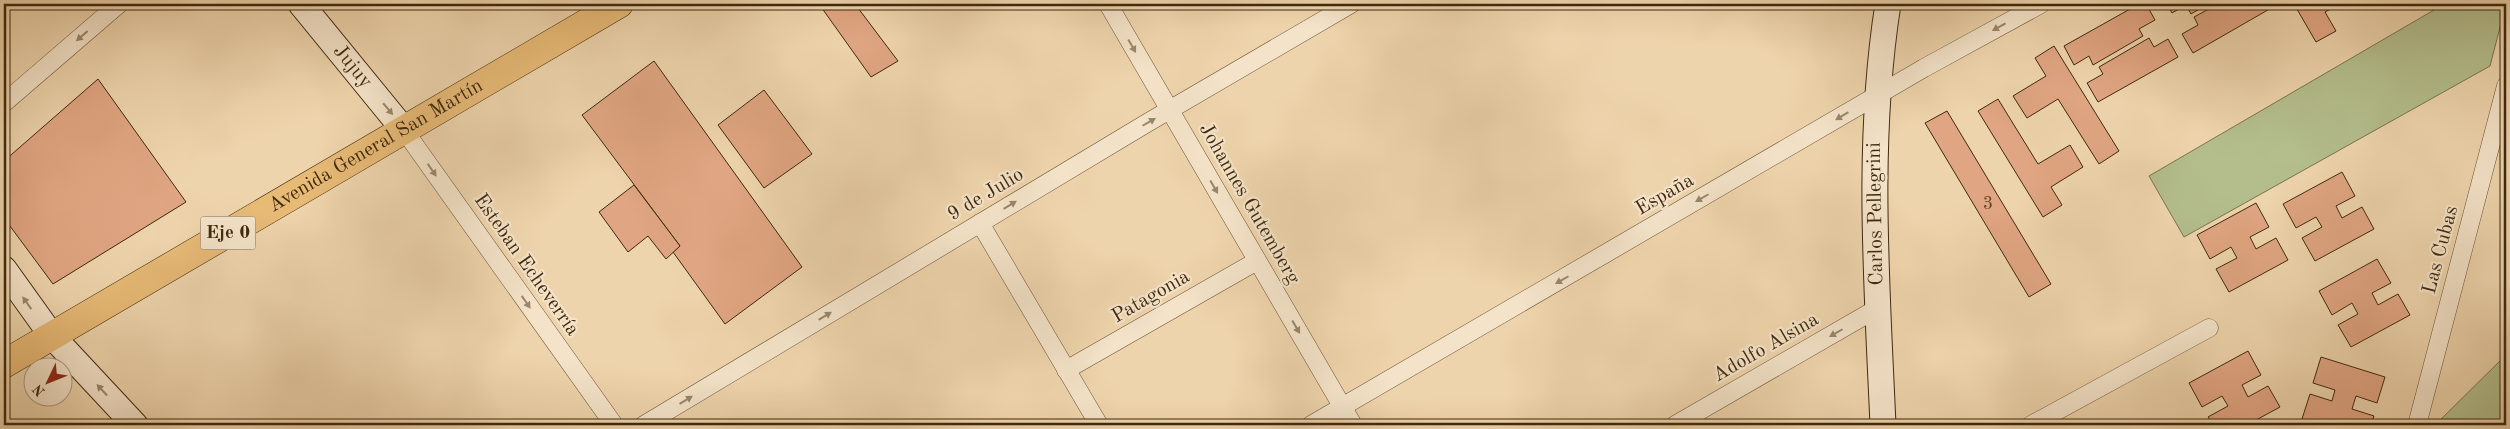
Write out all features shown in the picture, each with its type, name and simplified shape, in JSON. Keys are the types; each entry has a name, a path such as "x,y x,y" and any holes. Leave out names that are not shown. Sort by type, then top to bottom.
{"main road":[{"name":"Avenida General San Martín","path":"4,364 619,4"}],"street":[{"path":"4,103 119,4"},
{"name":"Jujuy","path":"301,4 404,130"},
{"name":"Johannes Gutemberg","path":"1108,4 1353,425"},
{"name":"9 de Julio","path":"644,425 980,223 1351,4"},
{"name":"Carlos Pellegrini","path":"1883,425 1874,153 1876,96 1888,4"},
{"name":"España","path":"1311,425 1876,96 2041,4"},
{"name":"Las Cubas","path":"2417,425 2506,86"},
{"name":"Esteban Echeverría","path":"404,130 614,425"},
{"path":"980,223 1099,425"},
{"name":"Patagonia","path":"1066,370 1257,261"},
{"path":"4,269 52,336 135,425"},
{"name":"Adolfo Alsina","path":"1675,425 1878,308"},
{"path":"2031,425 2209,328"}],"green space":[{"path":"2431,4 2506,4 2490,66 2184,237 2149,176 2434,10"},
{"path":"2506,353 2506,425 2435,425 2505,356"}],"building":[{"path":"819,4 855,4 898,61 871,77"},
{"path":"2139,4 2146,4 2155,20 2139,29 2143,36 2093,65 2089,56 2074,65 2064,46"},
{"path":"2167,4 2208,4 2191,14 2186,5 2172,13"},
{"path":"2218,4 2271,4 2273,7 2193,53 2182,34 2198,25 2194,17"},
{"path":"2294,4 2340,4 2325,12 2336,31 2316,42"},
{"path":"2149,38 2154,47 2168,39 2178,57 2098,102 2087,83 2103,74 2099,67"},
{"path":"2054,46 2119,151 2099,164 2058,99 2027,118 2013,96 2046,76 2035,58"},
{"path":"654,61 802,267 725,324 673,252 680,246 582,115"},
{"path":"98,79 186,202 53,284 4,218 4,161"},
{"path":"764,90 812,154 764,188 718,125"},
{"path":"1998,99 2038,164 2070,145 2083,167 2051,187 2062,205 2043,217 1978,111"},
{"path":"1947,111 2051,284 2029,297 1925,123"},
{"path":"2342,172 2355,196 2336,206 2342,218 2362,207 2374,229 2315,261 2302,238 2322,227 2316,217 2296,228 2283,204"},
{"path":"634,185 680,246 666,259 648,236 628,252 599,212"},
{"path":"2256,203 2269,227 2250,237 2256,249 2276,238 2288,260 2229,292 2216,269 2237,258 2231,247 2210,259 2197,235"},
{"path":"2377,259 2391,283 2372,293 2378,305 2398,294 2410,315 2351,347 2338,325 2358,314 2352,303 2332,315 2319,291"},
{"path":"2248,351 2261,375 2242,385 2248,397 2268,386 2280,407 2247,425 2214,425 2208,417 2228,406 2222,396 2202,407 2189,383"},
{"path":"2321,357 2385,377 2377,403 2356,396 2352,409 2374,416 2371,425 2323,425 2302,419 2310,394 2332,401 2335,390 2313,383"}]}
